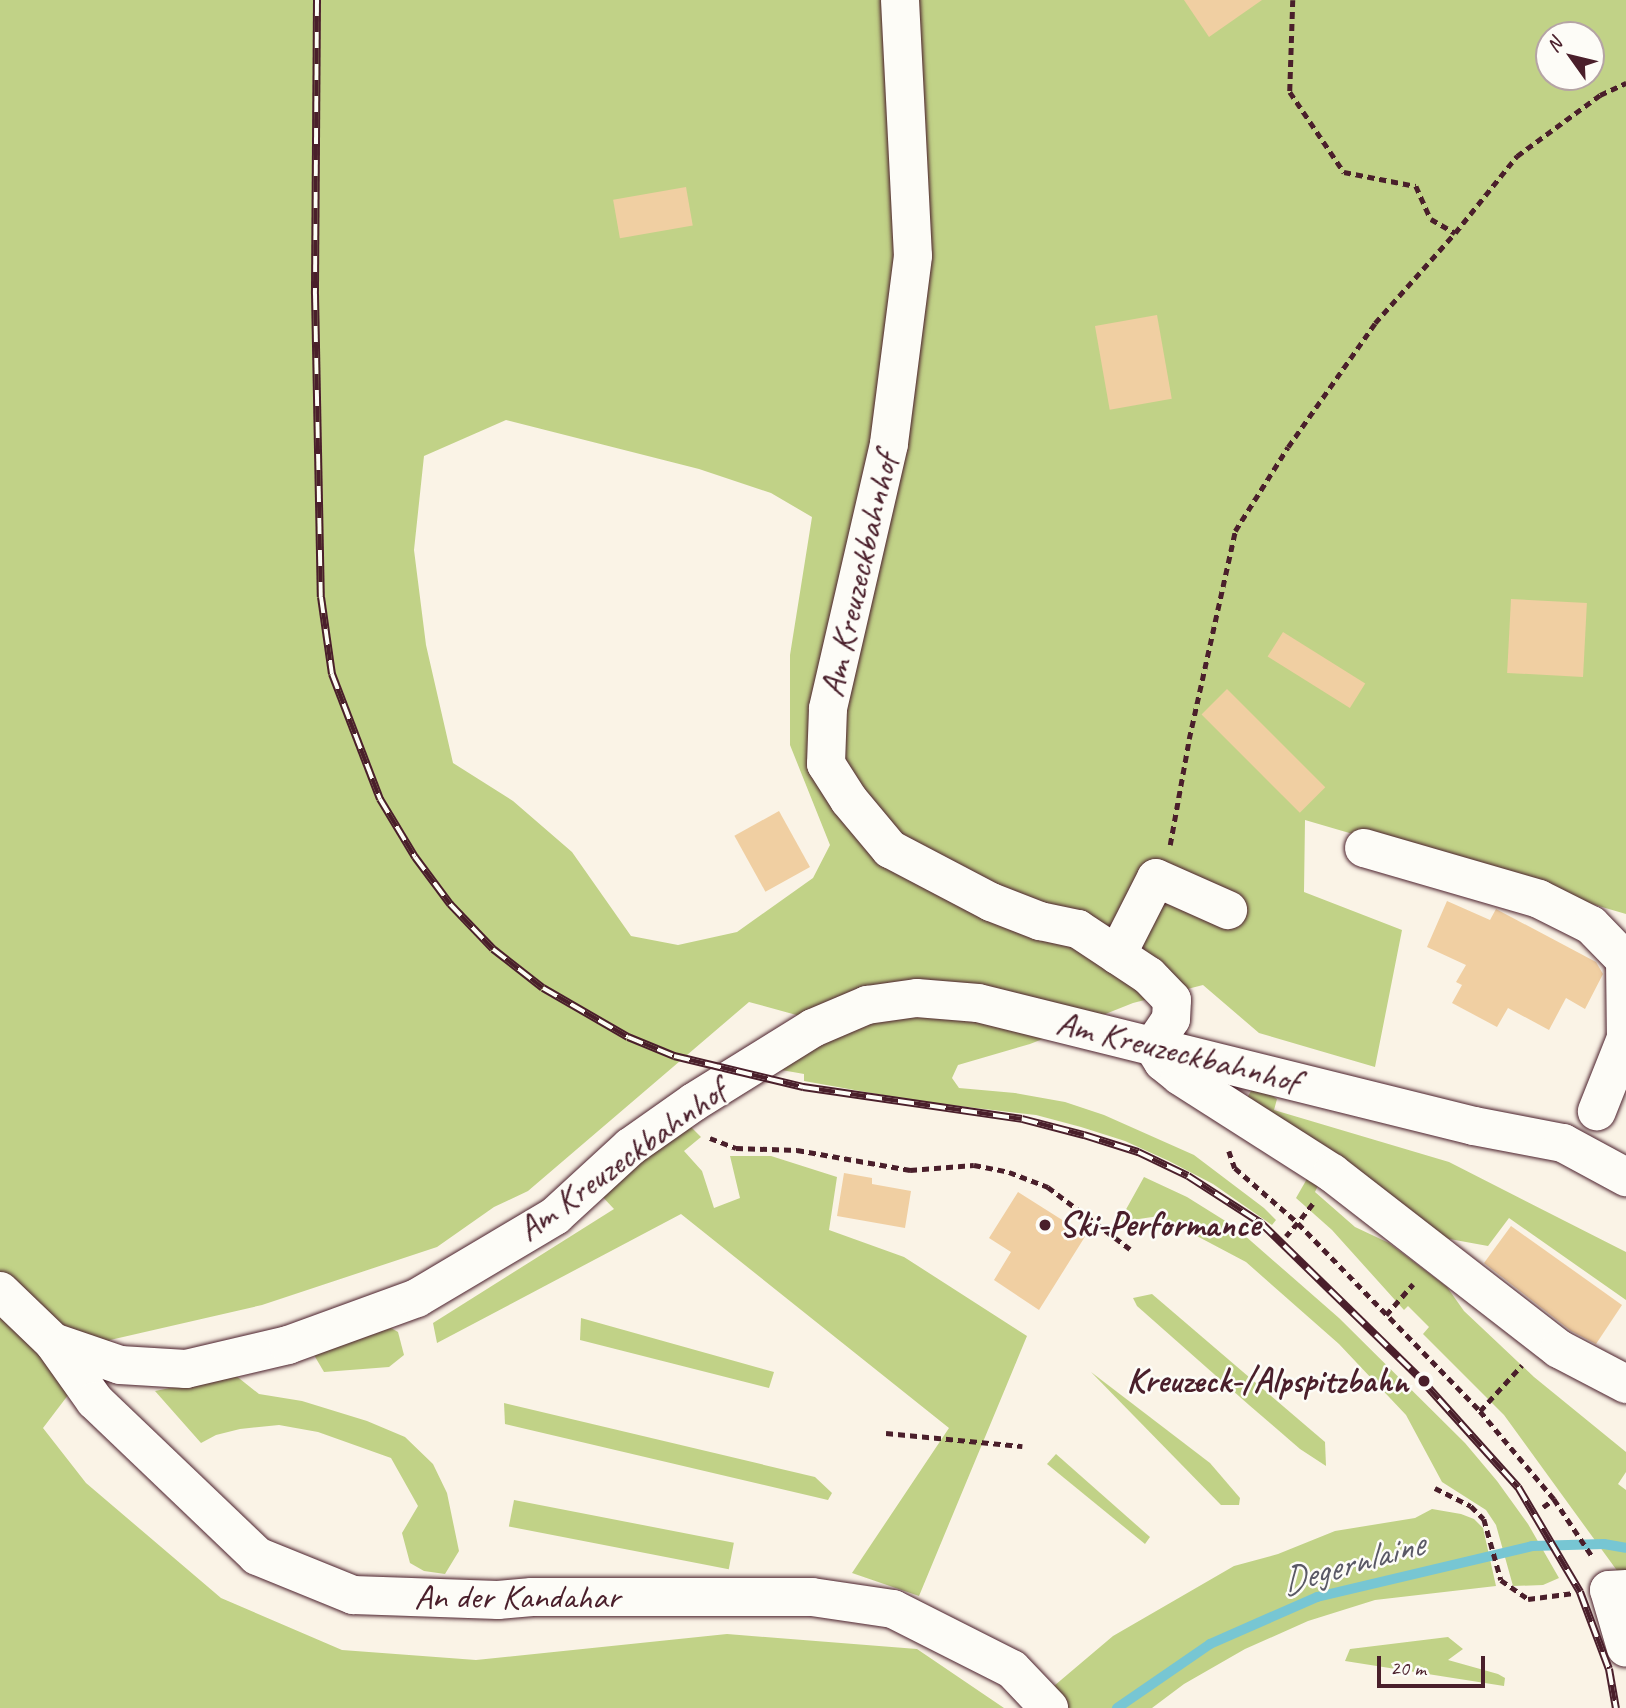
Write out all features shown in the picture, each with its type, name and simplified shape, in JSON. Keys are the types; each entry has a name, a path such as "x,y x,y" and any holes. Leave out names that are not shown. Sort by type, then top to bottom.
{"street":[{"name":"Am Kreuzeckbahnhof","path":"900,0 913,257 889,444 828,709 826,765 849,800 890,849 991,902 1040,921 1078,929 1149,976 1172,1000 1171,1019 1153,1046"},
{"path":"1364,848 1539,899 1591,925 1625,960 1626,1038 1612,1110 1583,1118 1563,1143"},
{"path":"1117,954 1156,878 1228,910"},
{"name":"Am Kreuzeckbahnhof","path":"52,1342 120,1365 186,1369 288,1345 417,1298 555,1216 630,1147 694,1102 813,1028 867,1005 917,998 978,1003 1474,1126 1563,1143 1626,1177"},
{"path":"1153,1046 1163,1062 1180,1076 1297,1148 1332,1173 1559,1349 1626,1384"},
{"name":"An der Kandahar","path":"0,1291 52,1342 95,1401 257,1556 353,1595 498,1600 546,1597 811,1597 893,1609 1012,1669 1048,1707"},
{"path":"1610,1580 1626,1648"}],"path":[{"path":"1293,0 1290,92 1344,172 1416,187 1432,219 1455,233"},
{"path":"1156,878 1171,843 1189,739 1235,531 1287,447 1375,323 1455,233 1517,156 1600,95 1626,83"},
{"path":"694,1102 711,1141 736,1148 797,1150 846,1161 910,1170 974,1165 1009,1172 1048,1187 1130,1249"},
{"path":"1230,1108 1229,1156 1235,1168 1298,1223 1480,1411 1574,1524 1610,1580 1528,1599 1501,1580 1484,1519 1471,1506 1435,1488"},
{"path":"1286,1237 1310,1210"},
{"path":"1386,1315 1396,1303"},
{"path":"1480,1411 1546,1339"},
{"path":"887,1433 1021,1446"},
{"path":"1543,1507 1554,1499"}],"green space":[{"path":"0,0 1626,0 1626,914 1305,820 1304,892 1402,930 1375,1067 1259,1033 1203,985 1133,1003 1030,1044 958,1065 952,1078 959,1088 1015,1093 1065,1102 1104,1115 1194,1155 1264,1208 1276,1220 1272,1225 1213,1184 1169,1161 1125,1141 1081,1127 1036,1115 916,1101 804,1081 804,1074 776,1069 851,1030 749,1002 528,1191 494,1207 437,1247 262,1305 110,1340 43,1428 86,1483 221,1598 342,1650 476,1660 727,1634 917,1649 1004,1708 0,1708","holes":["506,420 699,469 771,493 812,517 790,655 790,745 830,845 813,878 737,932 678,945 631,936 572,852 513,801 453,763 426,645 414,550 424,456"]},
{"path":"1252,1089 1265,1091 1277,1099 1274,1110 1449,1162 1626,1252 1626,1300 1509,1218 1488,1246 1433,1236 1246,1100"},
{"path":"686,1122 701,1137 684,1151 702,1171 714,1208 740,1198 730,1156 771,1156 837,1177 829,1230 904,1257 1027,1336 919,1596 852,1573 949,1428 681,1214 437,1343 433,1323 614,1209 599,1193"},
{"path":"1312,1170 1322,1177 1315,1192 1355,1227 1389,1243 1447,1287 1464,1311 1534,1377 1626,1452 1626,1472 1618,1484 1626,1490 1626,1583 1504,1415 1423,1334 1429,1327 1408,1306 1404,1310 1332,1230 1296,1198"},
{"path":"1144,1177 1187,1197 1235,1227 1339,1318 1465,1443 1528,1524 1559,1578 1543,1585 1513,1586 1496,1525 1486,1510 1442,1482 1406,1415 1339,1344 1246,1262 1159,1216 1119,1222"},
{"path":"1152,1294 1325,1442 1326,1466 1300,1449 1249,1405 1137,1306 1133,1298"},
{"path":"581,1318 774,1372 769,1388 580,1340"},
{"path":"391,1328 398,1332 404,1355 389,1367 324,1372 314,1355"},
{"path":"1091,1372 1210,1463 1240,1498 1239,1505 1221,1505"},
{"path":"235,1375 259,1394 302,1401 367,1421 405,1437 433,1464 447,1493 459,1551 445,1574 424,1571 410,1563 402,1533 418,1506 391,1458 318,1432 279,1425 240,1429 216,1435 201,1443 155,1391"},
{"path":"504,1403 815,1477 832,1493 828,1500 505,1424"},
{"path":"1056,1454 1150,1537 1145,1544 1047,1464"},
{"path":"514,1500 734,1543 729,1569 509,1527"},
{"path":"1432,1509 1461,1514 1474,1519 1483,1528 1496,1586 1375,1600 1308,1621 1245,1649 1184,1684 1152,1708 1062,1708 1048,1691 1113,1636 1234,1566 1278,1554 1335,1531 1415,1518"},
{"path":"1448,1637 1463,1649 1448,1660 1498,1674 1505,1678 1504,1686 1345,1661 1350,1649"}],"building":[{"path":"1184,0 1262,0 1209,37"},
{"path":"686,187 693,225 620,238 613,200"},
{"path":"1157,315 1172,399 1110,410 1095,326"},
{"path":"1511,599 1587,603 1583,677 1507,673"},
{"path":"1283,632 1365,683 1350,708 1268,657"},
{"path":"1227,689 1325,787 1300,813 1202,714"},
{"path":"779,811 810,867 765,892 734,836"},
{"path":"1447,901 1490,920 1496,909 1596,962 1603,974 1585,1009 1566,998 1549,1030 1508,1008 1497,1027 1452,1003 1462,985 1456,982 1466,965 1427,947"},
{"path":"844,1173 872,1178 872,1184 911,1191 905,1228 837,1216"},
{"path":"1018,1192 1086,1235 1039,1310 994,1280 1011,1252 989,1238"},
{"path":"1511,1226 1622,1305 1596,1344 1571,1331 1484,1263"}],"waterway":[{"name":"Degernlaine","path":"1117,1708 1210,1644 1317,1597 1532,1546 1604,1544 1626,1548"}],"railway":[{"path":"317,0 315,294 321,597 332,674 380,799 415,857 450,904 493,949 543,988 628,1037 674,1056 803,1087 1022,1119 1084,1135 1138,1152 1188,1176 1261,1223 1417,1375 1518,1487 1580,1592 1609,1669 1616,1708"}],"place":[{"name":"Ski-Performance","path":"1045,1225"},
{"name":"Kreuzeck-/Alpspitzbahn","path":"1424,1381"}]}
